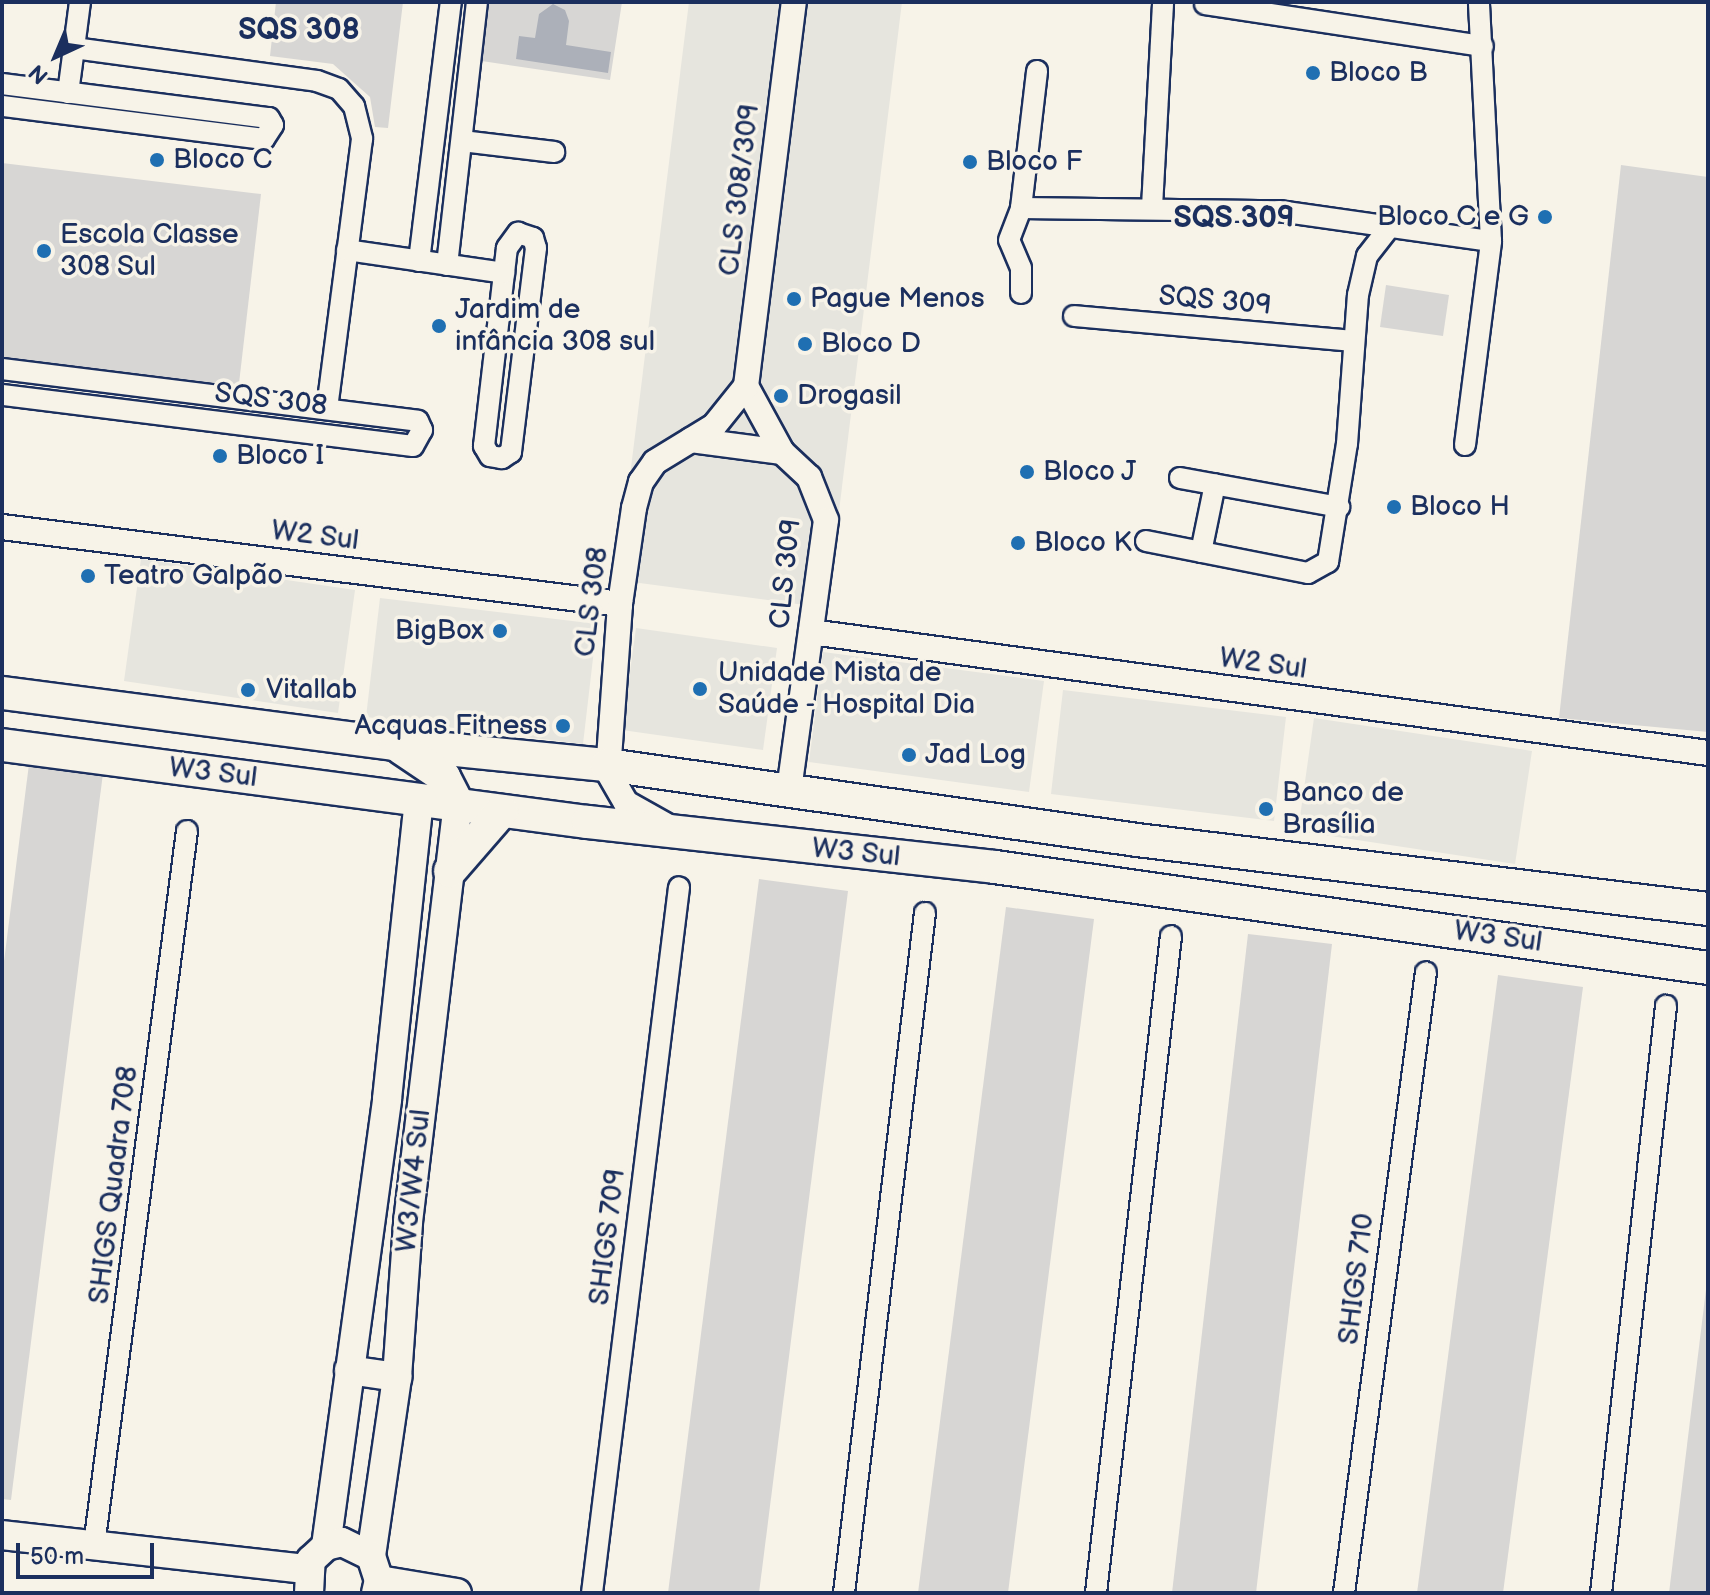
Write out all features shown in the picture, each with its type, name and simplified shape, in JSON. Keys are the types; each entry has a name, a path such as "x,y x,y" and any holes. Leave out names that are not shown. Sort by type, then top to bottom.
{"main road":[{"name":"W3 Sul","path":"2,693 395,744 607,765 1020,824 1708,909"},
{"path":"395,744 444,777 458,805"},
{"name":"W3 Sul","path":"2,745 685,834 995,867 1708,968"},
{"name":"W3/W4 Sul","path":"326,1546 387,1099 419,799"},
{"name":"W3/W4 Sul","path":"375,1576 397,1377 408,1222 458,805"},
{"path":"450,871 502,811"},
{"path":"995,867 1020,850 1020,824"},
{"path":"391,1056 409,1065 428,1060"},
{"path":"387,1099 409,1092 423,1099"},
{"path":"370,1219 408,1222"},
{"path":"349,1370 397,1377"},
{"path":"2,1535 94,1546 308,1581 326,1546 358,1546 375,1576 457,1593"}],"street":[{"path":"68,93 80,2"},
{"path":"419,261 451,2"},
{"path":"447,265 477,2"},
{"name":"CLS 308/309","path":"746,386 794,2"},
{"path":"1152,207 1163,2"},
{"path":"1465,445 1491,241 1479,2"},
{"path":"1205,4 1483,46"},
{"name":"SQS 308","path":"74,48 317,81 339,89 361,120 327,409"},
{"path":"1021,293 1021,268 1009,240 1021,208 1037,71"},
{"path":"2,84 269,118 271,135 264,139 2,106"},
{"path":"462,141 554,152"},
{"path":"1021,208 1152,207 1279,211 1387,230 1491,241"},
{"path":"1146,541 1315,571 1332,556 1339,507 1352,341 1367,256 1387,230"},
{"path":"525,233 536,248 511,452 502,458 490,456 484,446 504,273 511,238 525,233"},
{"path":"347,250 504,273"},
{"name":"SQS 309","path":"1074,316 1352,341"},
{"name":"SQS 308","path":"2,369 418,421 421,441 413,446 2,395"},
{"name":"CLS 308","path":"607,765 620,604 641,482 655,462 714,426 746,386"},
{"name":"CLS 309","path":"746,386 782,452 809,477 826,520 789,790"},
{"path":"691,440 782,452"},
{"path":"1180,478 1339,507"},
{"path":"1201,552 1215,484"},
{"name":"W2 Sul","path":"2,527 620,604"},
{"name":"W2 Sul","path":"811,632 1708,753"},
{"path":"607,765 611,781 626,803 685,834"},
{"name":"SHIGS Quadra 708","path":"94,1546 187,831"},
{"name":"SHIGS 709","path":"592,1593 679,887"},
{"path":"844,1593 925,913"},
{"path":"1096,1593 1171,936"},
{"name":"SHIGS 710","path":"1344,1593 1426,972"},
{"path":"1601,1593 1666,1006"}],"shaded area":[{"path":"276,2 403,2 388,128 375,127 370,97 333,64 270,56"},
{"path":"483,2 622,2 610,80 475,60"},
{"path":"689,2 902,2 827,608 617,580"},
{"path":"553,4 565,10 569,21 566,45 611,52 608,73 516,59 519,36 535,38 539,14"},
{"path":"2,163 261,194 238,392 2,363"},
{"path":"1621,165 1708,177 1708,732 1559,718"},
{"path":"1386,285 1449,295 1443,336 1380,327"},
{"path":"141,559 355,590 338,713 124,681"},
{"path":"380,598 597,624 583,744 366,717"},
{"name":"Unidade Mista de Saúde - Hospital Dia","path":"636,628 777,648 763,750 622,730"},
{"path":"823,652 1044,681 1029,792 809,762"},
{"path":"1063,690 1286,717 1274,821 1051,794"},
{"path":"1314,718 1532,751 1515,864 1298,831"},
{"path":"29,764 103,773 11,1500 2,1499 2,977"},
{"path":"759,879 848,891 759,1593 668,1593"},
{"path":"1006,907 1094,919 1008,1593 918,1593"},
{"path":"1248,934 1332,944 1256,1593 1172,1593"},
{"path":"1498,975 1583,987 1503,1593 1417,1593"},
{"path":"1708,1273 1708,1593 1669,1593"}],"place":[{"name":"Bloco B","path":"1313,73"},
{"name":"Bloco C","path":"157,160"},
{"name":"Bloco F","path":"970,162"},
{"name":"Bloco C e G","path":"1545,217"},
{"name":"Escola Classe 308 Sul","path":"44,251"},
{"name":"Pague Menos","path":"794,299"},
{"name":"Jardim de infância 308 sul","path":"439,326"},
{"name":"Bloco D","path":"805,344"},
{"name":"Drogasil","path":"781,396"},
{"name":"Bloco I","path":"220,456"},
{"name":"Bloco J","path":"1027,472"},
{"name":"Bloco H","path":"1394,507"},
{"name":"Bloco K","path":"1018,543"},
{"name":"Teatro Galpão","path":"88,576"},
{"name":"BigBox","path":"500,631"},
{"name":"Unidade Mista de Saúde - Hospital Dia","path":"700,689"},
{"name":"Vitallab","path":"248,690"},
{"name":"Acquas Fitness","path":"563,726"},
{"name":"Jad Log","path":"909,755"},
{"name":"Banco de Brasília","path":"1266,809"}],"district":[{"name":"SQS 308","path":"299,30"},
{"name":"SQS 309","path":"1234,218"}]}
